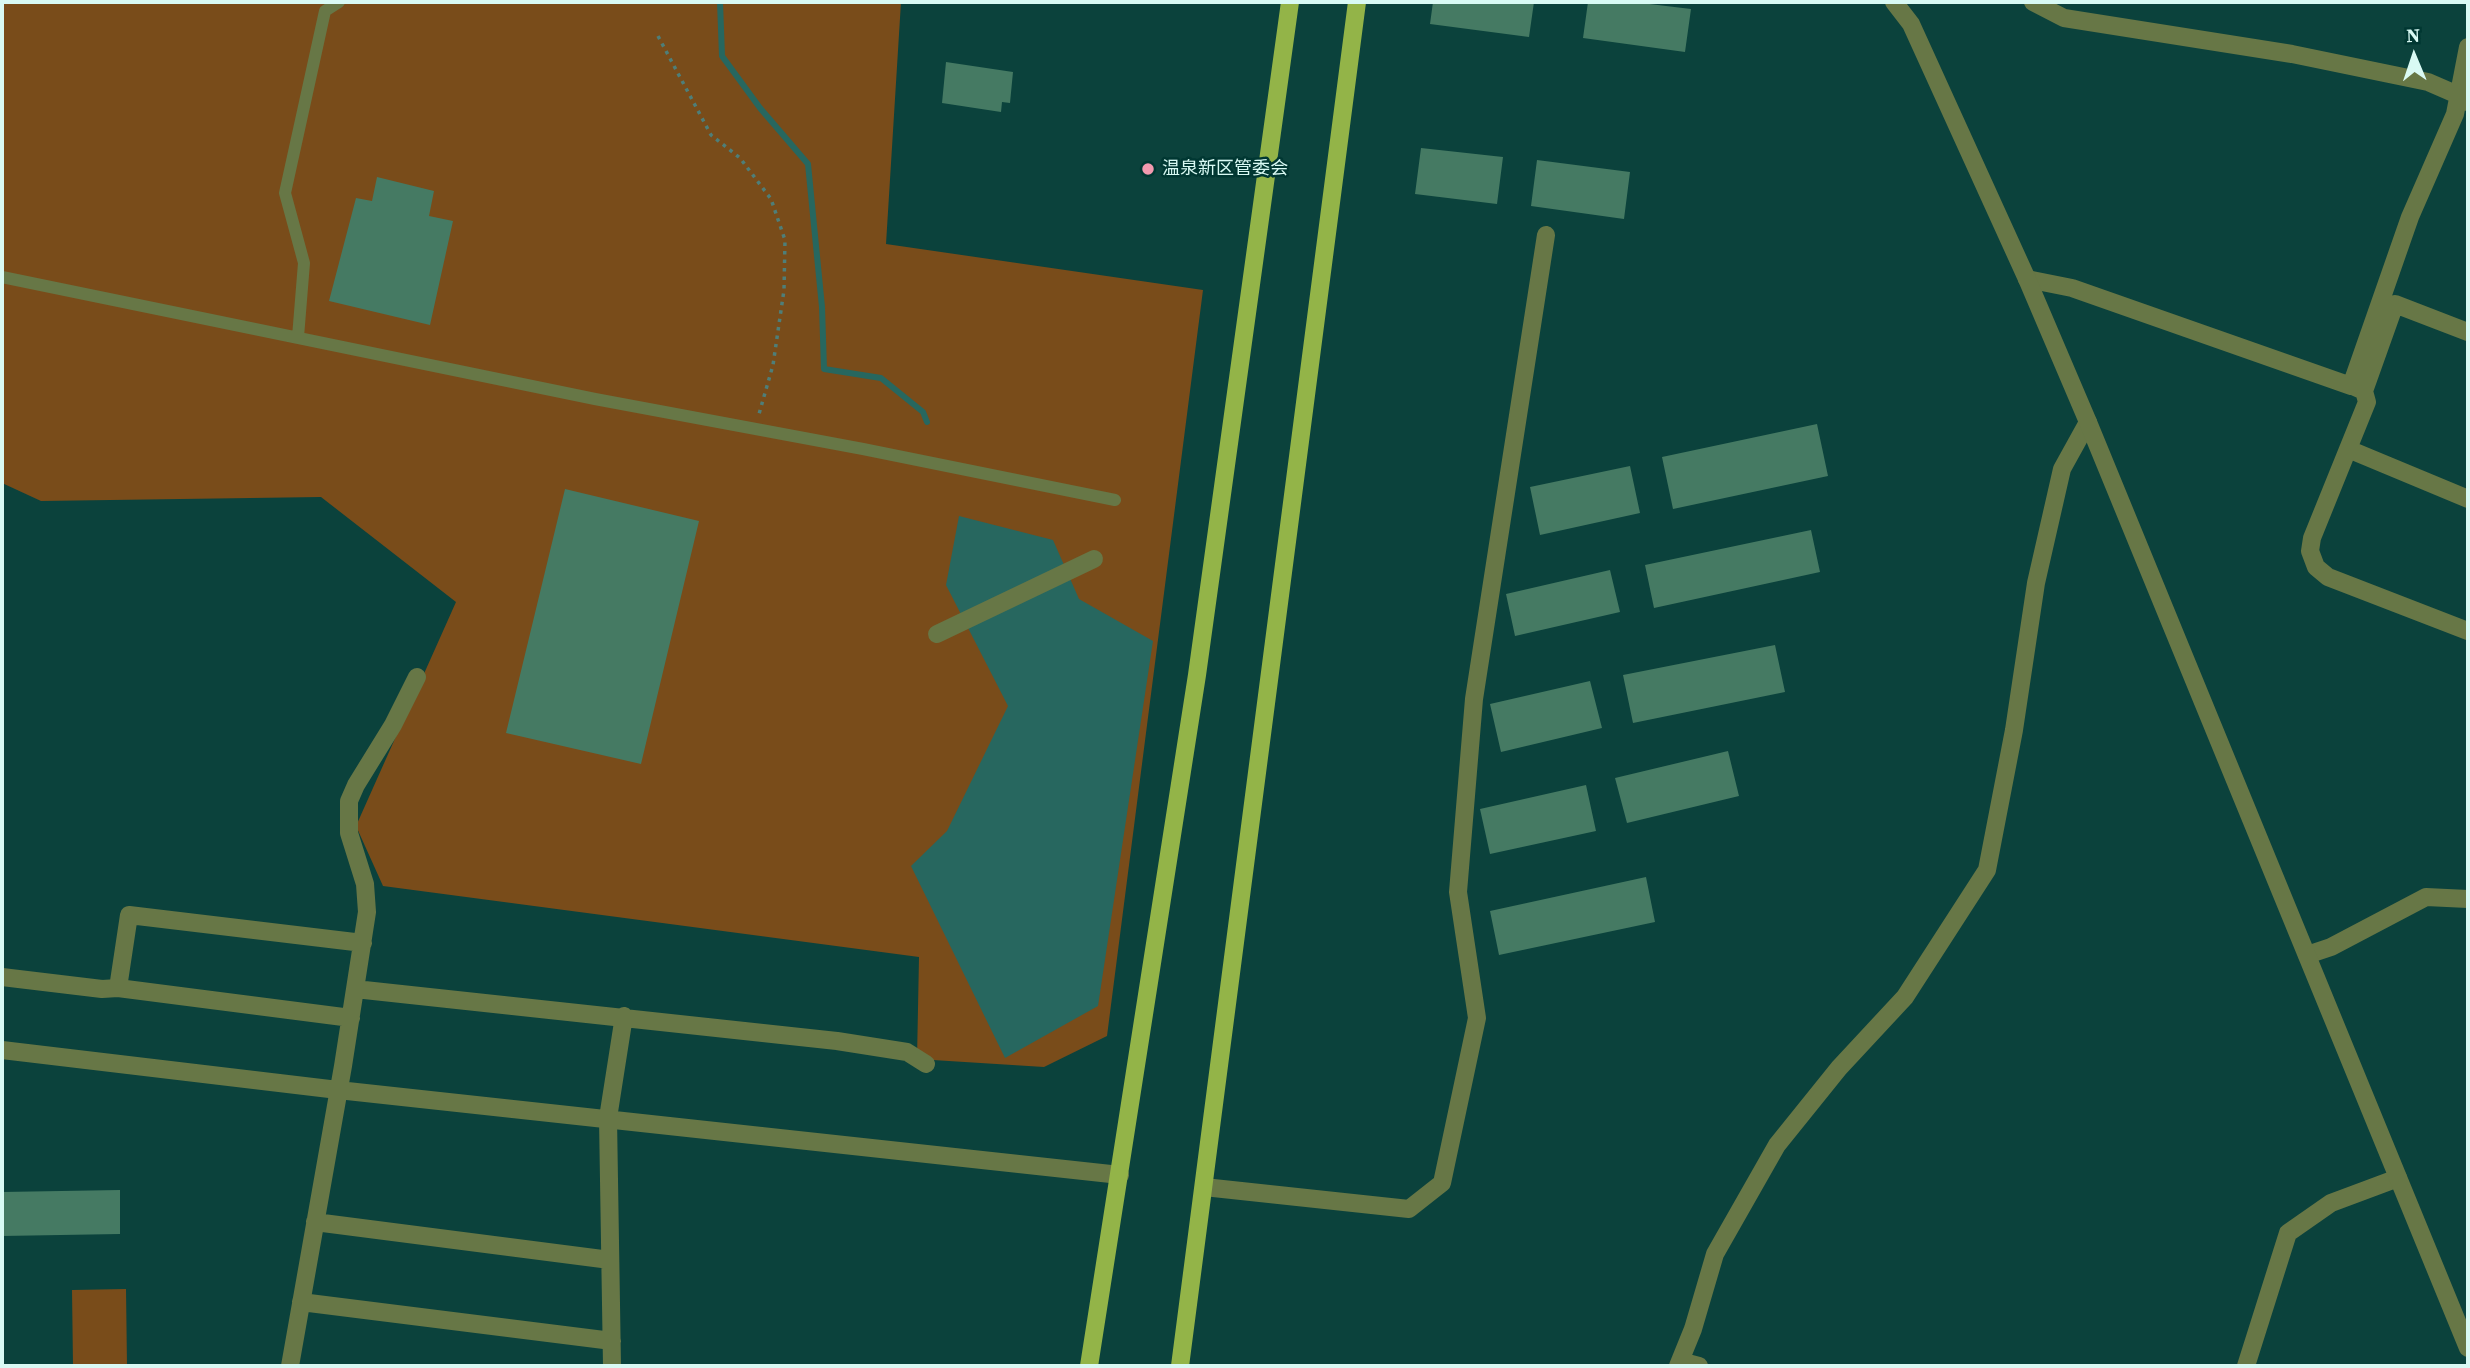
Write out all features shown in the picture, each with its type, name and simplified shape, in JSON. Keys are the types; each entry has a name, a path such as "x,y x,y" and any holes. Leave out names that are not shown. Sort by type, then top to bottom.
{"main road":[{"path":"1089,1366 1197,674 1290,2"},
{"path":"1180,1366 1357,2"}],"street":[{"path":"1894,2 1910,24 2027,279 2088,422 2468,1348"},
{"path":"2033,2 2064,18 2305,57 2428,82 2463,99"},
{"path":"2358,389 2410,217 2463,99 2468,47"},
{"path":"1203,1187 1409,1209 1442,1183 1477,1018 1458,892 1474,699 1546,234"},
{"path":"2027,279 2072,288 2358,389 2367,402 2312,538 2310,551 2316,568 2328,577 2468,631"},
{"path":"2358,389 2395,304 2468,332"},
{"path":"1699,1366 1679,1363 1693,1329 1715,1254 1777,1145 1839,1068 1905,997 1987,870 2014,730 2036,583 2062,469 2088,422"},
{"path":"2348,449 2468,499"},
{"path":"937,634 1094,559"},
{"path":"290,1366 351,1018 368,898 349,833 349,801 417,677"},
{"path":"2307,956 2331,947 2427,897 2468,900"},
{"path":"118,988 129,915 362,943"},
{"path":"2,977 102,989 118,988 351,1018"},
{"path":"355,989 624,1017 890,1049 907,1052 926,1064"},
{"path":"612,1366 608,1118 624,1017"},
{"path":"2,1050 338,1090 1120,1175"},
{"path":"2246,1366 2288,1233 2331,1203 2398,1178"},
{"path":"315,1222 610,1260"},
{"path":"301,1302 612,1340"}],"lane":[{"path":"298,337 304,262 285,193 326,11 339,2"},
{"path":"2,276 595,399 1115,500"}],"path":[{"path":"658,36 711,135 740,158 771,199 785,240 784,290 773,365 754,429"}],"shaded area":[{"path":"2,2 901,2 886,244 1203,290 1107,1036 1044,1067 917,1059 919,957 383,886 356,826 456,602 321,497 41,501 2,483"},
{"path":"959,516 1053,540 1079,599 1153,641 1098,1006 1005,1058 911,866 947,831 1008,706 946,585"},
{"path":"126,1289 127,1366 73,1366 72,1290"}],"building":[{"path":"1433,2 1534,2 1529,37 1430,24"},
{"path":"1588,2 1633,2 1691,9 1685,52 1583,38"},
{"path":"946,62 1013,72 1010,103 1002,102 1001,112 942,103"},
{"path":"1421,148 1503,157 1497,204 1415,194"},
{"path":"1537,160 1630,172 1624,219 1531,206"},
{"path":"377,177 434,191 429,216 453,221 430,325 329,301 356,198 372,201"},
{"path":"1817,424 1828,476 1673,509 1662,457"},
{"path":"1630,466 1640,513 1540,535 1530,487"},
{"path":"565,489 699,521 641,764 506,733"},
{"path":"1811,530 1820,572 1654,608 1645,565"},
{"path":"1610,570 1620,612 1515,636 1506,594"},
{"path":"1775,645 1785,692 1633,723 1623,675"},
{"path":"1590,681 1602,728 1501,752 1490,704"},
{"path":"1728,751 1739,796 1627,823 1615,778"},
{"path":"1586,785 1596,831 1490,854 1480,809"},
{"path":"1646,877 1655,922 1499,955 1490,911"},
{"path":"120,1190 120,1234 2,1236 2,1192"}],"waterway":[{"path":"720,2 722,56 760,108 808,164 822,307 824,369 881,378 923,412 927,422"}],"place":[{"name":"温泉新区管委会","path":"1148,169"}]}
